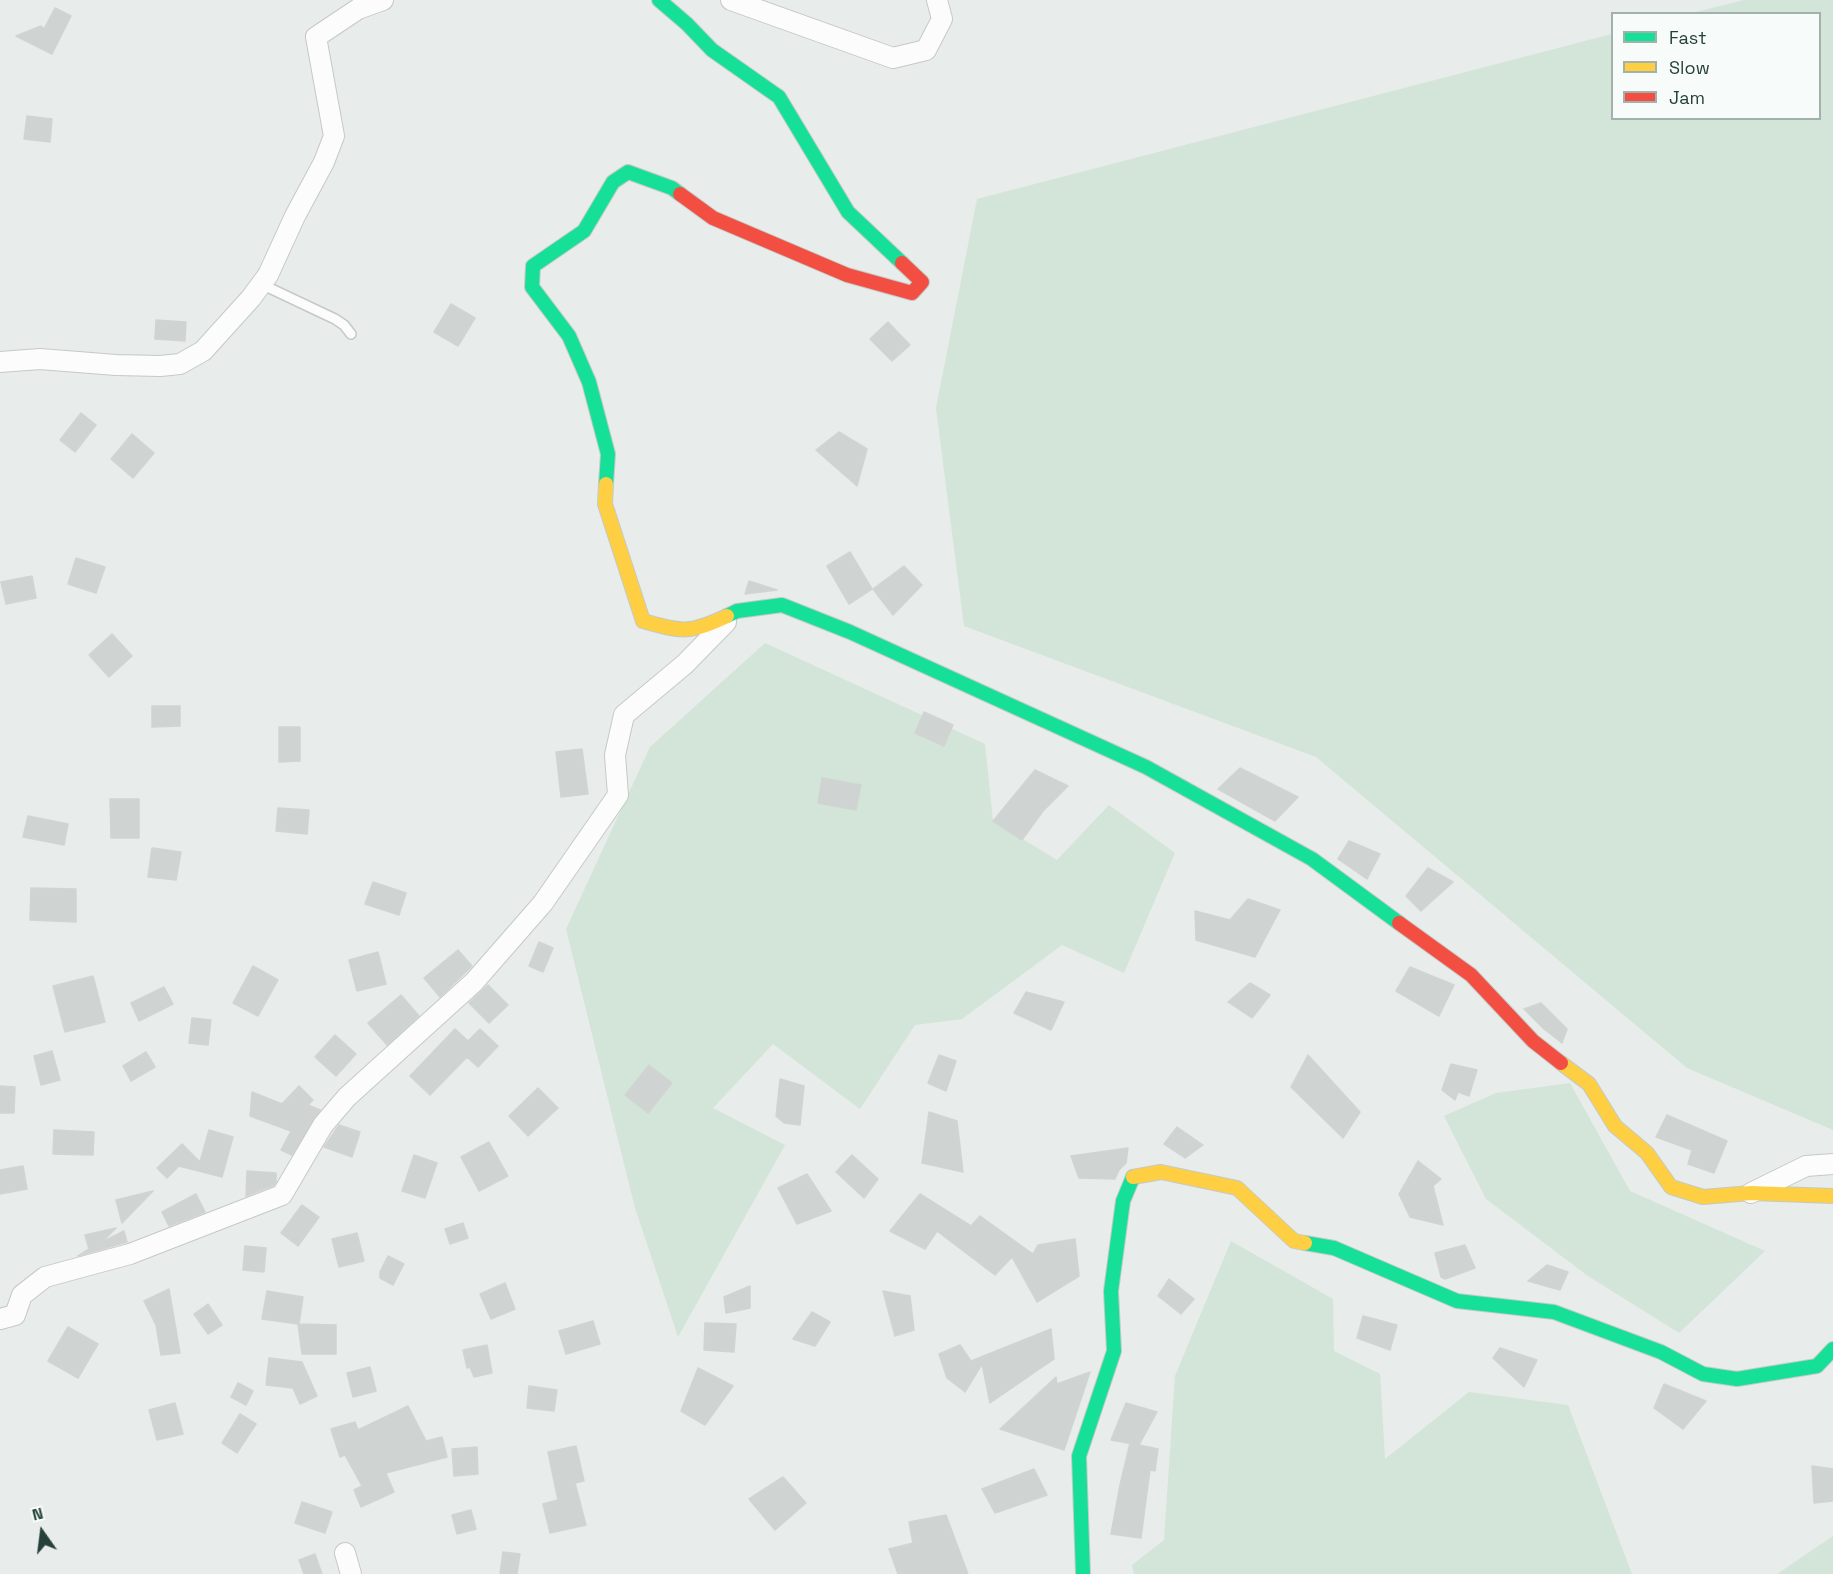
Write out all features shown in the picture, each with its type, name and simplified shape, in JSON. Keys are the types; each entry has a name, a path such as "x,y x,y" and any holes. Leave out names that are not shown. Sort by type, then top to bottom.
{"street":[{"path":"0,362 40,359 160,366 180,364 202,351 268,274 287,231 324,162 334,136 316,37 358,9 383,0"},
{"path":"659,0 712,50 778,97 849,212 922,282 912,293 848,275 713,218 672,188 628,172 613,182 584,231 533,266 532,288 569,336 589,382 609,454 605,504 643,621 676,630 702,628 737,610 782,605 850,632 1146,767 1312,860 1471,975 1533,1041 1589,1084 1615,1126 1647,1153 1671,1187 1702,1197 1751,1193 1833,1196"},
{"path":"731,0 893,58 926,50 942,19 937,0"},
{"path":"0,1318 15,1315 22,1295 45,1277 130,1254 282,1196 323,1125 347,1097 474,982 543,903 618,795 615,755 624,715 686,664 737,610"},
{"path":"1751,1193 1806,1166 1833,1164"},
{"path":"1083,1574 1078,1456 1114,1351 1111,1291 1123,1200 1133,1177 1161,1172 1237,1188 1294,1241 1334,1248 1457,1301 1554,1312 1661,1352 1703,1374 1737,1379 1817,1366 1833,1349"},
{"path":"345,1553 351,1574"}],"lane":[{"path":"261,284 335,319 351,334"}],"green space":[{"path":"1744,0 1833,0 1833,1130 1687,1068 1316,757 964,626 936,408 977,199 1611,34 1611,120 1821,120 1821,12 1696,12"},
{"path":"765,643 985,744 993,821 1057,860 1109,805 1175,853 1124,973 1062,945 962,1019 915,1025 860,1109 773,1044 713,1108 785,1145 678,1337 635,1208 566,929 650,747"},
{"path":"1570,1083 1630,1191 1765,1251 1679,1333 1588,1276 1486,1199 1444,1116 1496,1093"},
{"path":"1231,1241 1333,1299 1334,1351 1380,1374 1385,1459 1469,1392 1568,1405 1632,1574 1134,1574 1132,1565 1164,1540 1175,1376"},
{"path":"1833,1536 1833,1574 1777,1574"}],"building":[{"path":"55,8 71,16 52,54 16,36 41,26 44,29"},
{"path":"27,116 52,119 50,142 24,139"},
{"path":"451,304 475,318 458,346 434,332"},
{"path":"156,320 186,322 185,341 155,339"},
{"path":"888,322 910,345 892,361 870,339"},
{"path":"81,413 96,425 75,452 60,440"},
{"path":"839,432 867,449 857,486 816,450"},
{"path":"132,434 154,453 133,478 111,459"},
{"path":"850,552 872,589 849,604 827,566"},
{"path":"76,558 105,567 96,593 68,584"},
{"path":"904,566 922,585 893,615 873,589"},
{"path":"32,576 36,598 6,604 1,582"},
{"path":"749,581 777,590 745,594"},
{"path":"112,634 132,656 109,677 89,655"},
{"path":"152,706 180,706 180,726 152,727"},
{"path":"924,712 953,725 944,746 915,733"},
{"path":"279,727 300,727 300,761 279,762"},
{"path":"582,749 588,794 561,797 556,752"},
{"path":"1240,768 1298,797 1275,821 1218,789"},
{"path":"1035,770 1068,786 1043,811 1022,840 993,821"},
{"path":"822,778 861,785 856,810 818,803"},
{"path":"110,799 139,799 139,838 111,838"},
{"path":"278,808 309,810 307,834 276,831"},
{"path":"28,816 68,824 64,845 23,837"},
{"path":"1349,841 1380,854 1367,879 1338,859"},
{"path":"152,848 181,852 176,880 148,877"},
{"path":"1428,868 1453,882 1421,911 1406,896"},
{"path":"373,882 406,893 399,915 365,904"},
{"path":"31,888 76,889 76,922 30,920"},
{"path":"1248,899 1280,910 1255,957 1196,940 1195,911 1230,920"},
{"path":"539,942 553,948 543,972 529,966"},
{"path":"458,950 472,966 440,997 424,978"},
{"path":"378,952 386,984 357,991 349,960"},
{"path":"253,966 278,980 258,1016 233,1003"},
{"path":"1410,967 1454,985 1439,1016 1396,991"},
{"path":"93,976 105,1022 65,1032 53,986"},
{"path":"1250,983 1270,995 1252,1018 1228,1002"},
{"path":"488,985 508,1005 489,1023 469,1003"},
{"path":"164,987 173,1004 139,1021 131,1003"},
{"path":"1026,992 1064,1002 1051,1030 1014,1013"},
{"path":"401,995 419,1016 387,1045 368,1023"},
{"path":"1541,1003 1567,1029 1562,1043 1524,1009"},
{"path":"192,1018 211,1020 208,1045 189,1043"},
{"path":"455,1029 468,1041 480,1029 498,1046 478,1067 467,1057 430,1095 410,1076"},
{"path":"335,1035 356,1054 336,1076 315,1057"},
{"path":"52,1051 60,1080 41,1085 34,1056"},
{"path":"146,1052 155,1067 131,1081 123,1066"},
{"path":"939,1055 956,1061 946,1091 928,1083"},
{"path":"1308,1055 1360,1112 1343,1138 1291,1087"},
{"path":"1451,1064 1477,1070 1469,1096 1458,1092 1455,1100 1442,1090"},
{"path":"649,1065 672,1083 648,1113 625,1095"},
{"path":"780,1079 804,1086 800,1125 784,1123 776,1116"},
{"path":"0,1086 15,1087 14,1113 0,1113"},
{"path":"299,1086 313,1100 308,1105 320,1110 292,1155 281,1150 291,1131 250,1116 252,1092 282,1104"},
{"path":"538,1088 558,1108 528,1136 509,1116"},
{"path":"929,1112 957,1121 963,1172 922,1163"},
{"path":"1667,1115 1727,1141 1714,1173 1688,1164 1692,1150 1656,1137"},
{"path":"339,1125 360,1132 352,1157 324,1147"},
{"path":"1177,1127 1203,1145 1185,1158 1164,1144"},
{"path":"54,1130 94,1132 93,1155 53,1154"},
{"path":"209,1130 233,1137 222,1177 179,1166 167,1178 157,1168 182,1144 200,1162"},
{"path":"489,1142 508,1176 479,1191 461,1157"},
{"path":"1128,1148 1126,1163 1119,1170 1115,1179 1079,1178 1071,1156"},
{"path":"414,1155 437,1163 425,1198 402,1191"},
{"path":"852,1155 878,1179 864,1198 836,1172"},
{"path":"1418,1161 1441,1179 1433,1186 1443,1225 1410,1217 1399,1194"},
{"path":"23,1166 27,1189 0,1194 0,1170"},
{"path":"247,1171 276,1173 276,1182 274,1185 246,1196"},
{"path":"807,1174 831,1211 797,1224 778,1188"},
{"path":"153,1191 122,1223 116,1200"},
{"path":"196,1194 205,1212 169,1226 162,1212"},
{"path":"920,1194 971,1226 980,1216 1033,1254 1038,1245 1075,1239 1079,1276 1037,1302 1012,1257 995,1275 937,1231 925,1249 890,1231"},
{"path":"302,1205 319,1217 298,1246 281,1233"},
{"path":"463,1223 468,1238 450,1244 445,1229"},
{"path":"116,1228 102,1242 124,1231 127,1242 78,1256 89,1249 85,1235"},
{"path":"357,1233 364,1261 339,1267 332,1239"},
{"path":"1465,1245 1475,1268 1445,1279 1441,1277 1435,1253"},
{"path":"245,1246 266,1248 264,1272 243,1270"},
{"path":"388,1256 404,1264 393,1285 380,1278 380,1272"},
{"path":"1547,1265 1568,1272 1560,1290 1528,1281"},
{"path":"1169,1279 1194,1299 1181,1314 1158,1296"},
{"path":"505,1283 515,1309 491,1319 480,1294"},
{"path":"750,1286 750,1308 726,1313 724,1297"},
{"path":"169,1289 180,1353 161,1355 156,1325 144,1301"},
{"path":"267,1291 303,1297 299,1324 336,1325 336,1354 302,1354 298,1324 262,1319"},
{"path":"883,1291 910,1296 914,1330 895,1336"},
{"path":"208,1304 222,1325 208,1334 194,1314"},
{"path":"812,1312 830,1322 815,1346 793,1339"},
{"path":"1363,1316 1397,1325 1390,1350 1357,1338"},
{"path":"593,1321 600,1344 566,1354 559,1331"},
{"path":"705,1323 736,1324 734,1352 704,1350"},
{"path":"68,1327 98,1344 78,1378 48,1361"},
{"path":"1051,1329 1054,1359 990,1403 982,1364 965,1392 947,1378 939,1354 960,1345 971,1361"},
{"path":"487,1345 492,1373 474,1377 470,1367 467,1368 463,1350"},
{"path":"1500,1348 1537,1360 1524,1387 1493,1358"},
{"path":"269,1358 302,1362 317,1396 300,1404 293,1388 266,1385"},
{"path":"370,1367 376,1391 353,1397 347,1373"},
{"path":"698,1368 733,1386 705,1425 681,1411"},
{"path":"1090,1372 1064,1450 1000,1429 1056,1377 1057,1384"},
{"path":"238,1383 253,1391 246,1405 231,1397"},
{"path":"1664,1384 1706,1401 1683,1429 1654,1408"},
{"path":"529,1386 557,1390 554,1411 527,1408"},
{"path":"175,1403 183,1434 157,1440 149,1410"},
{"path":"1126,1403 1157,1412 1139,1445 1111,1440"},
{"path":"408,1406 426,1441 442,1437 447,1457 386,1473 394,1492 361,1507 354,1490 362,1486 345,1455 340,1457 331,1429 355,1422 358,1430"},
{"path":"240,1414 256,1424 237,1453 222,1443"},
{"path":"1130,1443 1158,1449 1155,1471 1150,1470 1141,1538 1111,1534"},
{"path":"576,1446 584,1481 575,1483 586,1525 550,1533 543,1504 558,1500 548,1452"},
{"path":"477,1447 478,1474 454,1476 452,1449"},
{"path":"1812,1466 1833,1469 1833,1501 1814,1503"},
{"path":"1034,1469 1047,1495 995,1513 982,1489"},
{"path":"783,1477 806,1503 775,1530 749,1499"},
{"path":"302,1502 332,1512 325,1533 295,1523"},
{"path":"471,1510 476,1529 457,1534 452,1515"},
{"path":"946,1515 968,1574 898,1574 889,1549 913,1543 909,1522"},
{"path":"503,1552 520,1554 517,1574 500,1574"},
{"path":"315,1554 322,1574 304,1574 299,1560"}],"traffic: fast":[{"path":"659,0 712,50 779,97 848,212 902,263"},
{"path":"606,484 608,454 589,382 569,336 532,287 533,266 584,231 613,182 628,172 672,188 680,194"},
{"path":"727,616 737,611 782,605 850,632 1146,767 1312,859 1399,923"},
{"path":"1083,1574 1079,1456 1114,1351 1111,1291 1123,1201 1133,1177"},
{"path":"1305,1243 1334,1248 1457,1301 1554,1312 1661,1352 1703,1374 1737,1379 1817,1366 1833,1349"}],"traffic: slow":[{"path":"606,484 605,504 643,621 686,629 704,626 727,616"},
{"path":"1561,1063 1589,1084 1615,1126 1647,1153 1671,1187 1703,1197 1751,1193 1833,1196"},
{"path":"1133,1177 1161,1172 1237,1188 1294,1241 1305,1243"}],"traffic: jam":[{"path":"680,194 713,218 847,275 912,293 922,282 902,263"},
{"path":"1399,923 1471,975 1533,1041 1561,1063"}]}
